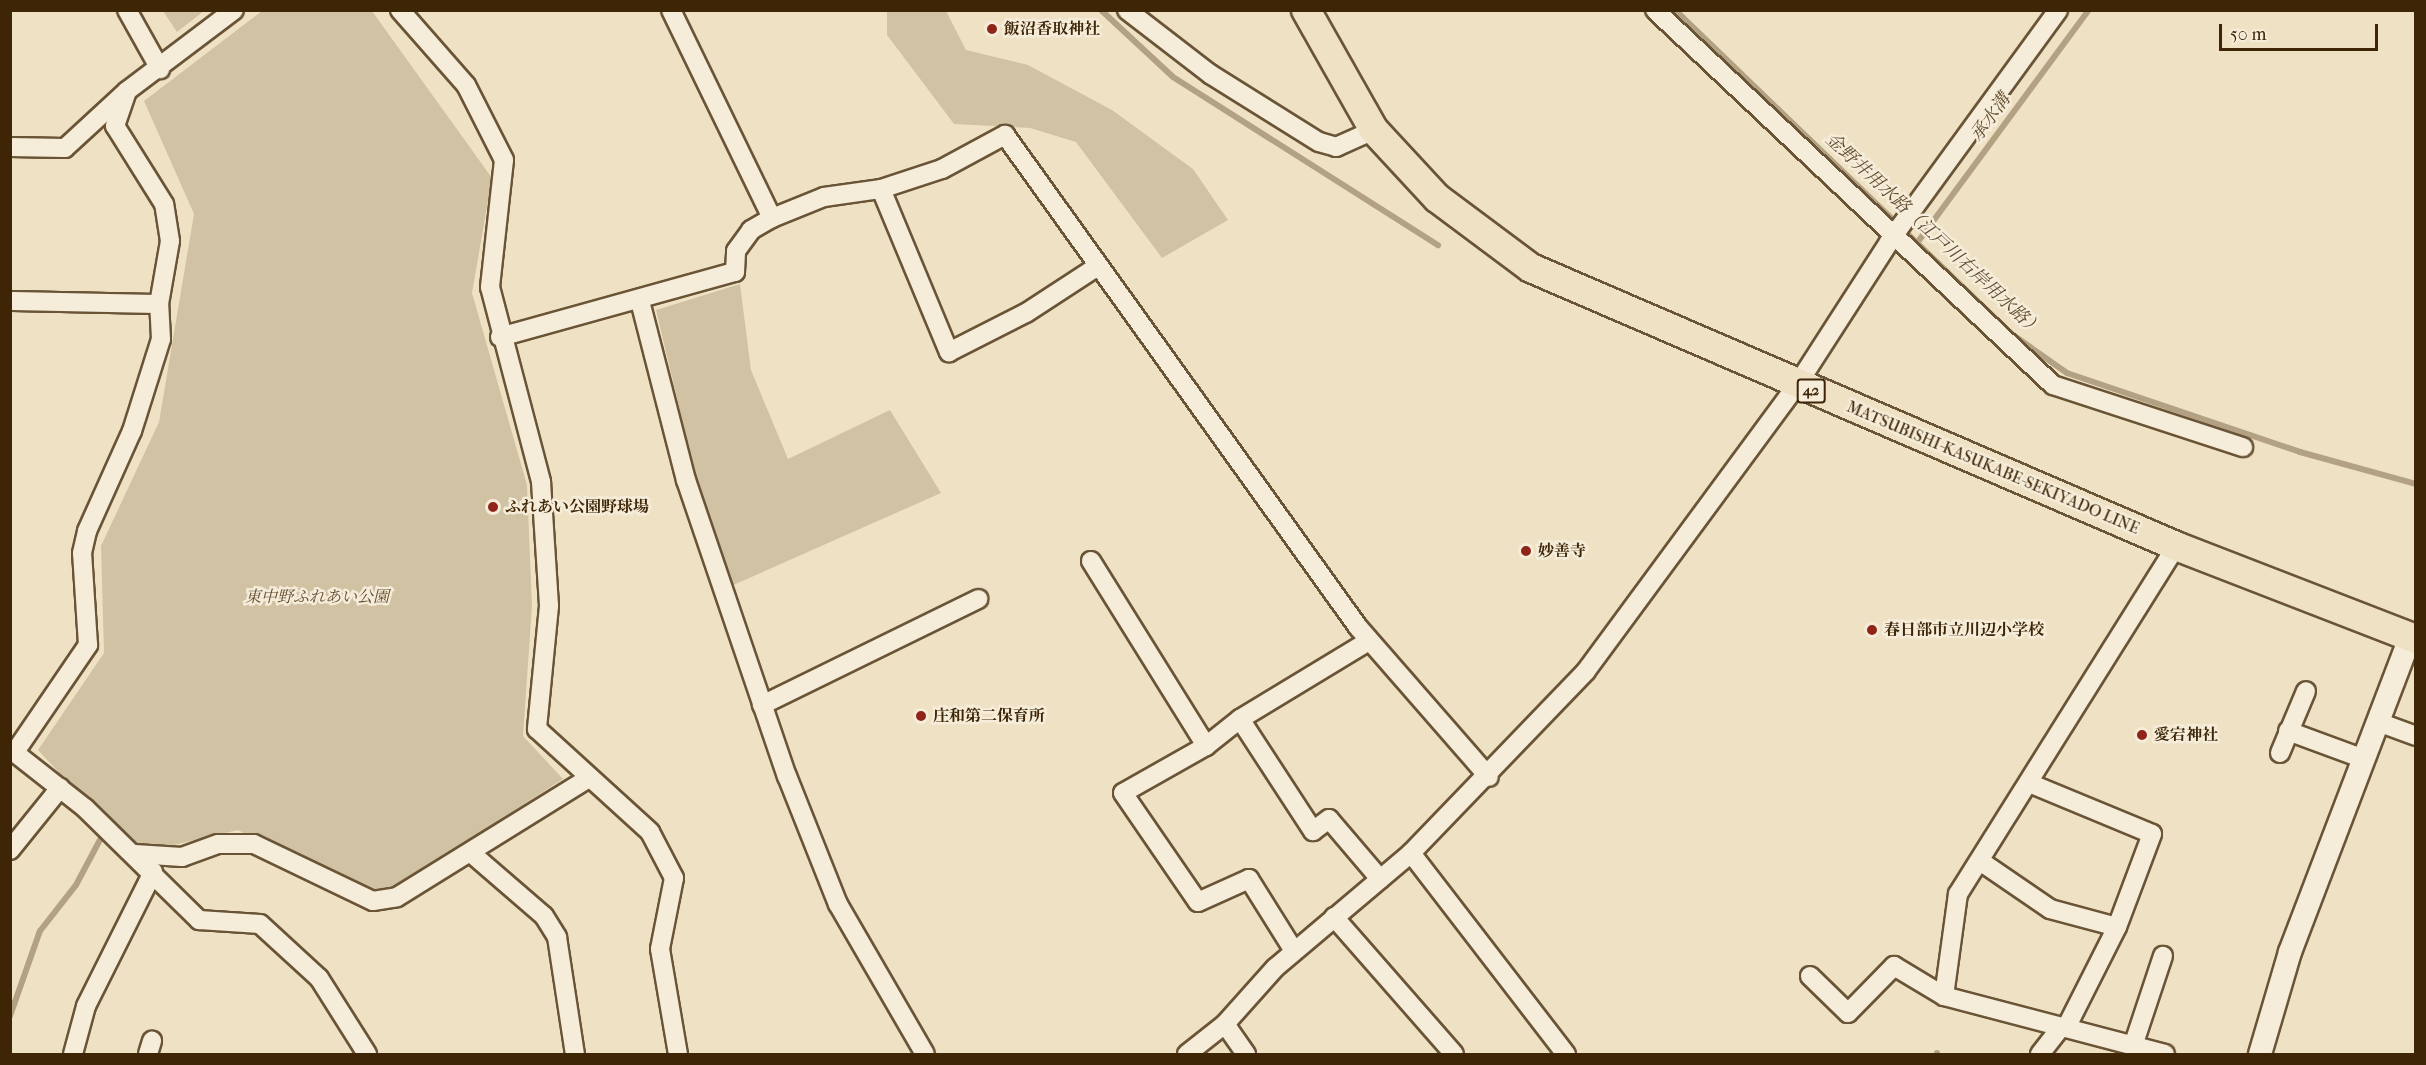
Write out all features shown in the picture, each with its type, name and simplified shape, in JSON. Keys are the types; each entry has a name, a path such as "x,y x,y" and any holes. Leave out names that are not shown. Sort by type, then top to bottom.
{"main road":[{"name":"MATSUBISHI-KASUKABE-SEKIYADO LINE","path":"1306,10 1374,130 1437,198 1531,268 1797,385 2176,546 2413,639"}],"street":[{"path":"127,10 160,69"},
{"path":"10,147 65,148 127,91 160,69 234,10"},
{"path":"400,10 466,85 504,160 490,287 500,337 541,482 549,606 537,729 650,832 674,878 660,949 678,1054"},
{"path":"671,10 772,218"},
{"path":"1127,10 1210,74 1319,142 1336,147 1374,130"},
{"path":"1655,10 2053,385 2243,447"},
{"path":"1187,1054 1225,1024 1294,951 1411,853 1489,777 1586,671 1797,385 1894,236 2058,10"},
{"path":"127,91 115,126 164,204 170,241 159,304 161,339 154,369 87,531 82,553 88,645 13,750 135,854 199,920 260,924 319,978 367,1054"},
{"path":"500,337 640,301 735,272 736,251 751,230 772,218 824,197 881,189 942,169 1005,135 1369,641 1489,777"},
{"path":"881,189 949,352 1026,313 1098,266"},
{"path":"10,301 159,304"},
{"path":"640,301 686,480 762,705 838,904 925,1054"},
{"path":"1944,996 1958,894 2176,546"},
{"path":"1091,561 1206,746"},
{"path":"762,705 978,599"},
{"path":"2260,1054 2290,952 2378,722 2413,639"},
{"path":"1294,951 1249,879 1198,903 1123,793 1206,746 1240,719 1369,641"},
{"path":"2280,753 2306,691"},
{"path":"1240,719 1313,831 1329,819 1380,879"},
{"path":"2378,722 2415,736"},
{"path":"2288,731 2364,759"},
{"path":"135,854 182,857 218,844 254,844 373,901 397,897 589,778"},
{"path":"2029,783 2152,834 2117,927 2064,1028 2040,1054"},
{"path":"10,850 60,788"},
{"path":"471,853 544,916 557,937 575,1054"},
{"path":"1411,853 1560,1053"},
{"path":"1980,861 2050,909 2117,927"},
{"path":"73,1054 86,1006 153,872"},
{"path":"1334,918 1454,1054"},
{"path":"2133,1046 2163,956"},
{"path":"1810,976 1848,1012 1894,966 1944,996 2165,1054"},
{"path":"1225,1024 1246,1054"}],"green space":[{"path":"163,11 204,11 177,32"},
{"name":"東中野ふれあい公園","path":"262,11 372,11 492,178 472,293 527,485 532,606 523,736 563,779 373,901 238,830 135,854 38,750 104,653 101,546 159,422 194,214 144,101"},
{"path":"887,11 946,11 966,50 1028,65 1112,110 1193,169 1228,220 1162,258 1076,142 1030,128 954,124 887,35"},
{"path":"740,284 751,370 788,459 890,410 941,493 731,586 695,474 656,310"}],"waterway":[{"path":"1101,10 1173,77 1438,245"},
{"name":"金野井用水路（江戸川右岸用水路）","path":"1675,10 2013,335 2067,373 2300,452 2416,484"},
{"name":"承水溝","path":"1917,243 2089,10"},
{"path":"10,1016 40,931 76,885 101,838"}],"place":[{"name":"飯沼香取神社","path":"992,29"},
{"name":"ふれあい公園野球場","path":"493,507"},
{"name":"妙善寺","path":"1526,551"},
{"name":"春日部市立川辺小学校","path":"1872,630"},
{"name":"庄和第二保育所","path":"921,716"},
{"name":"愛宕神社","path":"2142,735"}]}
